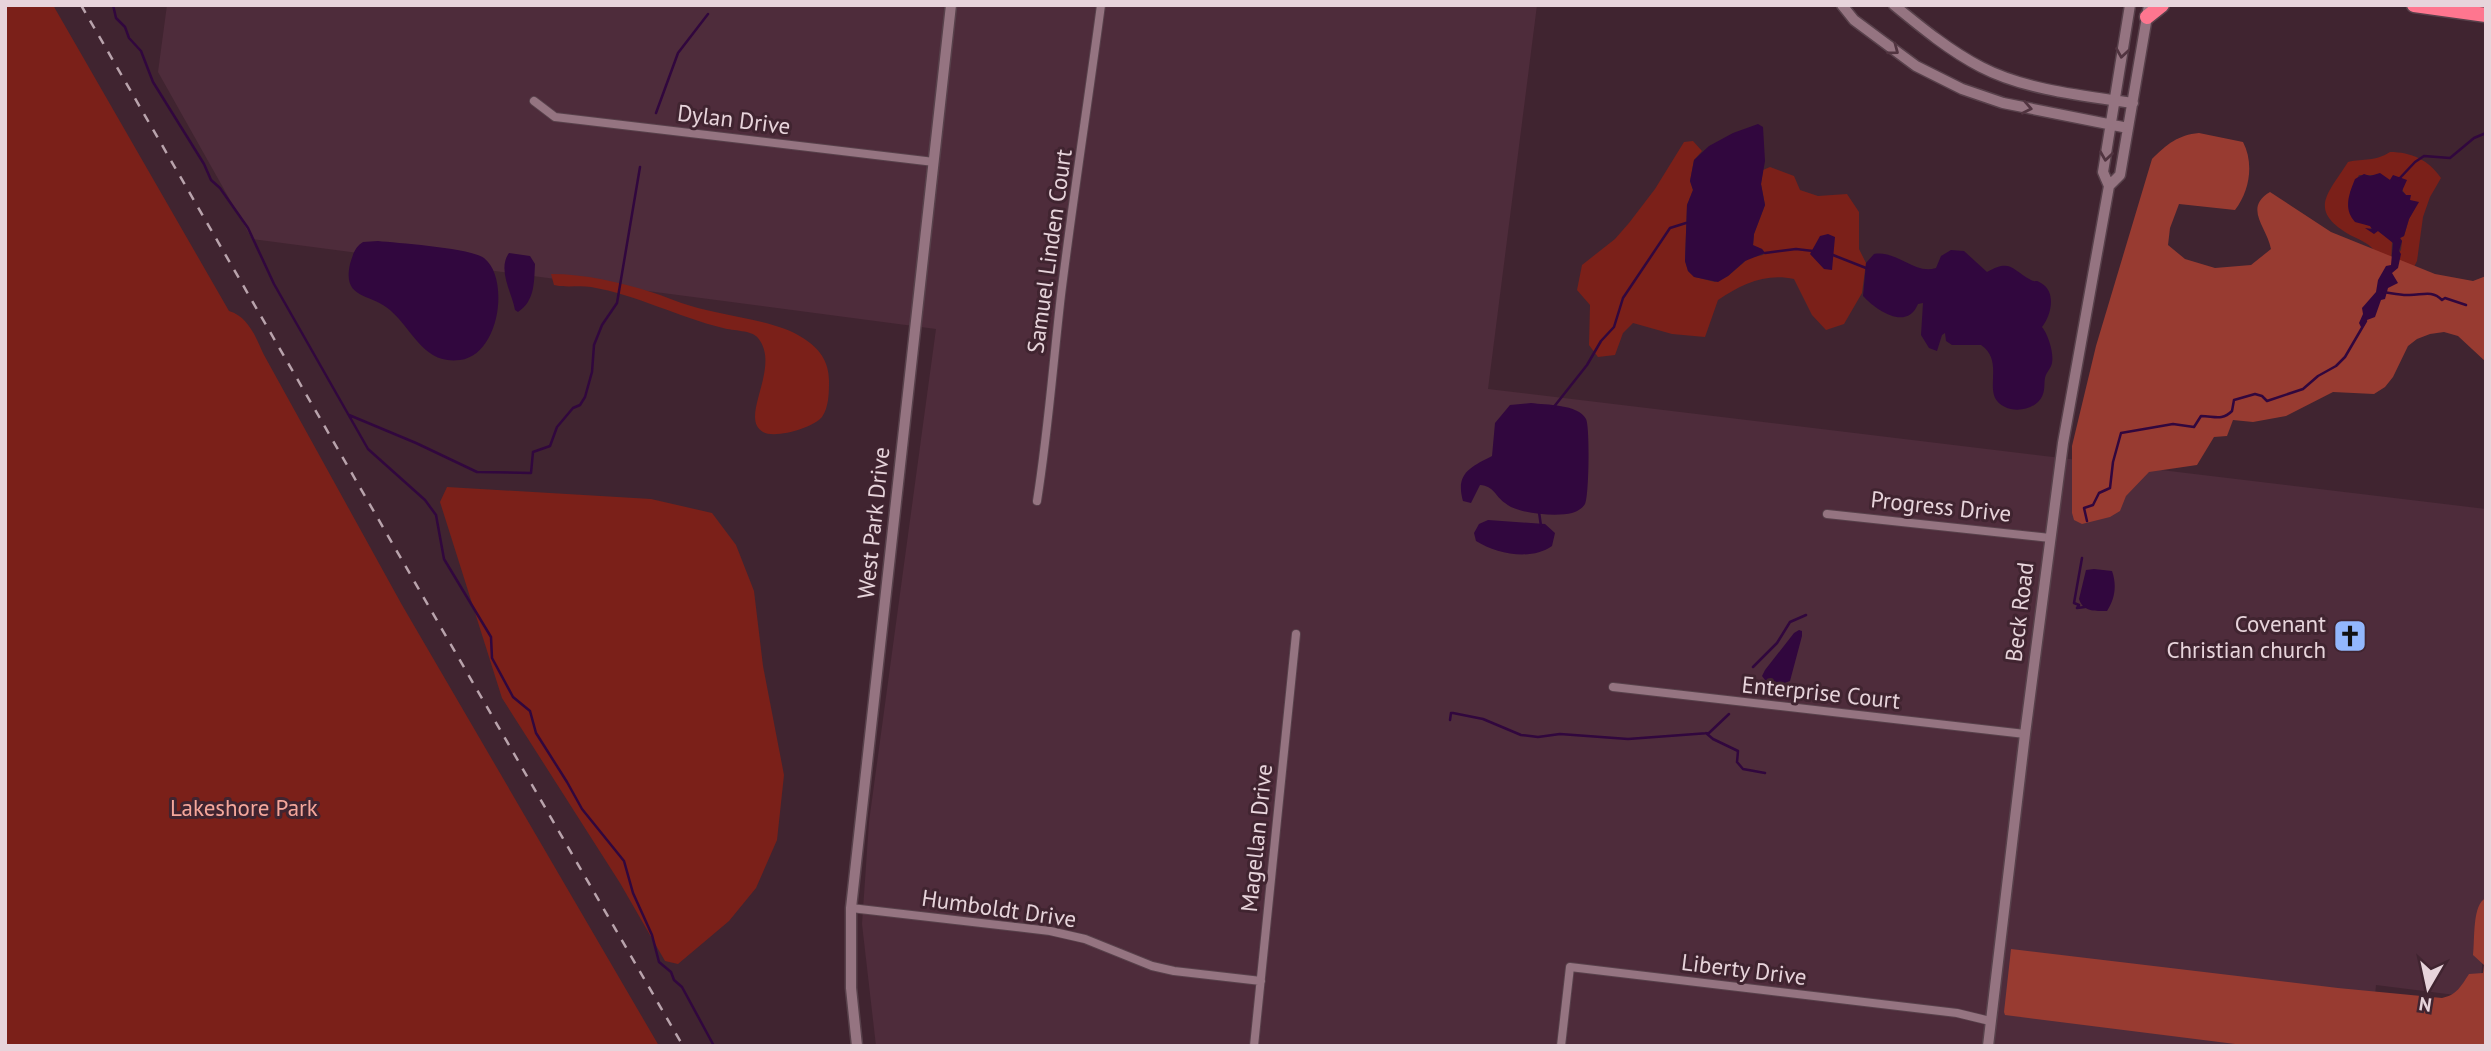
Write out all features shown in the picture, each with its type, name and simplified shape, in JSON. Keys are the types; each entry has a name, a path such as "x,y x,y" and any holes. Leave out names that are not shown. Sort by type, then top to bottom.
{"highway":[{"path":"2148,11 2162,5"},
{"path":"2414,5 2486,15"}],"street":[{"name":"West Park Drive","path":"857,1046 851,988 851,908 951,5"},
{"name":"Samuel Linden Court","path":"1037,501 1046,446 1050,382 1062,287 1101,5"},
{"path":"1842,5 1854,20 1916,66 1962,89 2003,103 2129,128"},
{"path":"1894,5 1934,38 1982,67 2023,83 2133,103"},
{"name":"Beck Road","path":"1988,1046 2050,538 2067,418 2109,186 2103,172 2130,5"},
{"name":"Beck Road","path":"2109,186 2120,176 2148,11"},
{"name":"Dylan Drive","path":"534,101 555,117 934,162"},
{"name":"Progress Drive","path":"1827,514 2050,538"},
{"name":"Magellan Drive","path":"1254,1046 1296,634"},
{"name":"Enterprise Court","path":"1613,687 2025,734"},
{"name":"Humboldt Drive","path":"851,908 1050,931 1085,939 1152,966 1261,981"},
{"name":"Liberty Drive","path":"1561,1046 1570,967 1957,1013 1990,1021"}],"shaded area":[{"path":"167,5 1537,5 1488,389 2486,509 2486,926 2479,998 2376,985 2370,1046 876,1046 862,924 869,822 936,329 252,239 158,72"},
{"path":"1758,124 1763,127 1765,161 1761,184 1765,205 1754,234 1753,245 1765,253 1745,261 1718,282 1694,277 1688,271 1685,261 1687,205 1693,190 1690,181 1694,160 1709,146"},
{"path":"2199,133 2243,142 2249,177 2235,210 2179,204 2170,228 2168,245 2185,259 2215,268 2251,265 2271,249 2257,211 2262,198 2270,192 2331,232 2435,274 2473,281 2486,276 2486,362 2458,336 2444,332 2417,339 2408,346 2393,377 2385,387 2374,394 2333,392 2286,416 2253,422 2233,420 2227,436 2214,437 2197,465 2149,472 2126,496 2120,511 2110,517 2082,524 2074,520 2072,513 2072,446 2096,346 2152,159 2173,141"},
{"path":"2380,173 2390,180 2393,175 2407,180 2402,191 2411,195 2410,200 2419,202 2409,219 2404,236 2400,238 2402,241 2398,268 2392,273 2398,283 2388,288 2375,317 2367,320 2362,329 2359,323 2363,314 2362,308 2376,292 2378,280 2386,266 2391,265 2393,243 2378,231 2374,234 2365,228 2372,229 2370,226 2355,222 2349,212 2348,201 2355,179 2364,174 2370,176"},
{"path":"1828,234 1835,237 1832,270 1824,269 1810,254 1820,236"},
{"path":"378,241 450,249 484,258 492,268 497,282 497,315 484,345 474,355 460,360 437,357 420,344 390,310 354,290 349,276 355,251 363,242"},
{"path":"1951,250 1964,251 1987,272 2001,266 2011,267 2041,283 2049,292 2050,311 2042,327 2050,344 2052,363 2046,376 2043,394 2032,406 2015,410 1998,402 1994,395 1992,361 1981,345 1952,345 1946,341 1945,333 1937,351 1929,348 1921,335 1923,303 1918,304 1907,316 1899,317 1884,312 1863,296 1866,263 1874,254 1891,255 1913,266 1928,269 1936,268 1941,256"},
{"path":"509,253 530,256 535,264 531,297 518,312 506,281 504,266"},
{"path":"1531,403 1576,410 1586,419 1588,462 1584,505 1575,512 1565,514 1528,512 1511,507 1491,489 1480,485 1471,503 1463,501 1463,477 1471,468 1492,456 1495,423 1510,405"},
{"path":"1488,520 1545,524 1555,533 1552,546 1544,551 1514,554 1484,546 1476,541 1474,533 1479,524"},
{"path":"2086,570 2112,571 2114,592 2107,611 2086,609 2079,599"},
{"path":"1799,630 1802,631 1802,636 1790,681 1782,684 1765,680 1762,676 1765,670"},
{"path":"2486,898 2486,1046 2251,1046 2005,1015 2004,1012 2011,949 2338,988 2447,997 2461,986 2469,974 2483,973 2484,965 2473,955 2476,915 2478,907"}],"green space":[{"name":"Lakeshore Park","path":"5,5 53,5 229,311 242,318 255,335 402,605 659,1046 5,1046"},
{"path":"1693,141 1702,151 1694,160 1690,181 1693,190 1687,205 1685,261 1688,271 1695,277 1715,282 1728,276 1749,258 1765,253 1753,246 1754,234 1765,205 1761,184 1763,170 1770,167 1794,176 1800,190 1818,196 1847,194 1859,212 1859,249 1866,263 1862,293 1844,324 1826,330 1812,315 1794,279 1773,277 1754,281 1718,300 1705,337 1672,334 1633,323 1623,333 1615,355 1598,357 1589,345 1590,305 1577,290 1582,265 1615,239 1655,189 1684,142"},
{"path":"2390,152 2412,155 2431,166 2441,178 2423,217 2417,261 2391,312 2383,271 2373,249 2337,226 2325,209 2325,201 2348,162 2374,159","holes":["2359,175 2373,175 2390,180 2393,176 2406,195 2410,195 2415,208 2404,236 2400,238 2401,250 2391,265 2392,241 2365,224 2350,192"]},
{"path":"551,274 576,275 614,282 704,310 792,332 814,346 825,361 829,385 822,417 811,425 776,434 763,432 757,425 755,415 765,363 764,350 755,335 706,323 608,291 586,286 554,285"},
{"path":"447,487 651,499 712,513 736,545 754,591 763,666 784,775 777,840 756,888 729,921 678,964 665,961 620,883 502,698 440,502"}],"waterway":[{"path":"113,5 116,18 141,51 153,82 204,164 211,180 220,188 248,228 274,284 368,449 425,500 436,515 444,559 491,637 492,658 513,697 530,711 536,733 582,809 624,861 633,893 652,935 659,962 682,987 714,1046"},
{"path":"656,113 678,53 708,14"},
{"path":"2399,179 2424,156 2450,158 2474,138 2486,133"},
{"path":"349,415 477,472 531,473 533,452 550,446 557,427 585,397 592,372 594,345 602,325 617,303 640,167"},
{"path":"1553,408 1614,327 1623,298 1670,228 1686,223"},
{"path":"1765,253 1796,249 1813,251"},
{"path":"1833,255 1866,268"},
{"path":"2383,292 2404,295 2430,294 2442,300 2445,298 2466,305"},
{"path":"2087,521 2084,508 2093,505 2099,493 2110,488 2113,462 2121,433 2173,424 2194,427 2201,416 2218,417 2228,414 2232,411 2234,400 2255,394 2267,401 2303,389 2345,357 2366,321"},
{"path":"1539,512 1541,526"},
{"path":"2082,558 2074,603 2079,605 2077,608 2085,607"},
{"path":"1753,667 1777,643 1790,622 1806,615"},
{"path":"1450,720 1453,713 1483,719 1521,735 1538,737 1560,734 1628,739 1709,733 1729,714"},
{"path":"1706,733 1738,751 1737,762 1743,769 1765,773"}],"railway":[{"path":"81,5 683,1046"}],"place":[{"name":"Covenant Christian church","path":"2350,636"}]}
